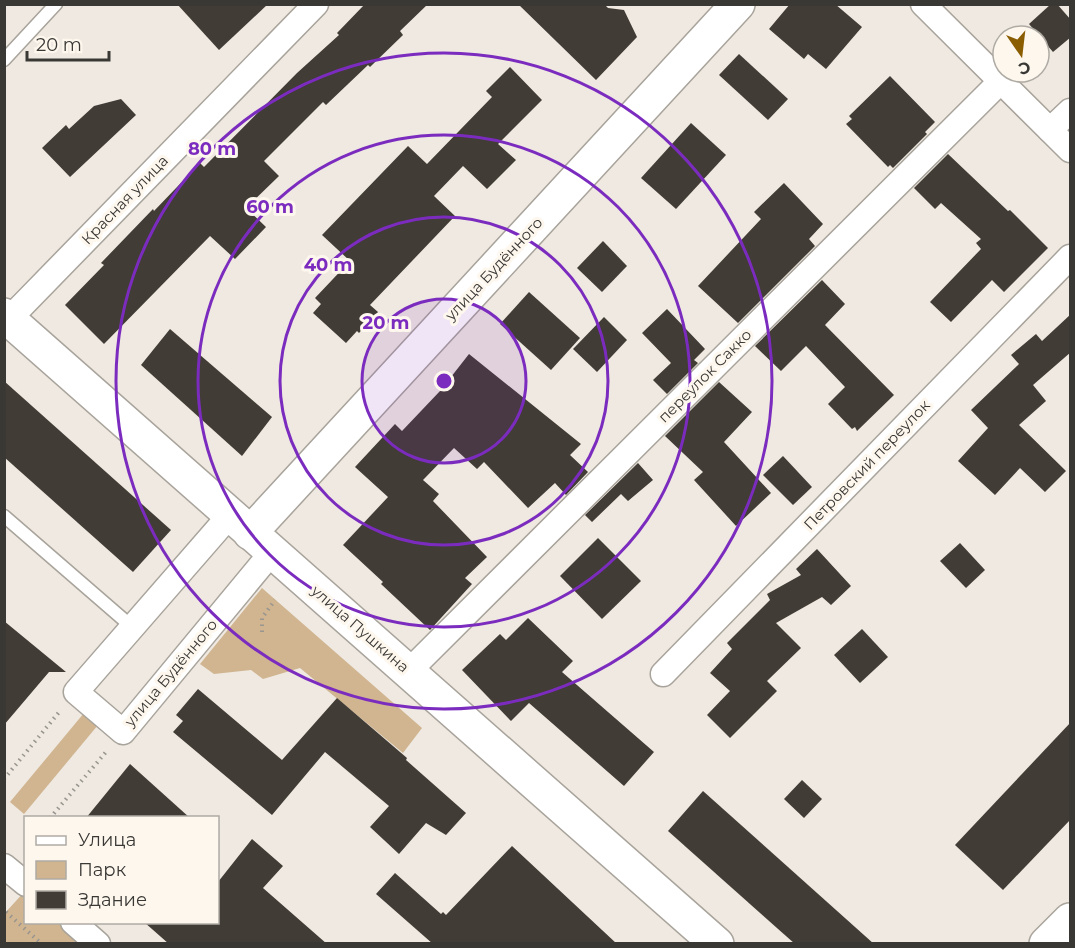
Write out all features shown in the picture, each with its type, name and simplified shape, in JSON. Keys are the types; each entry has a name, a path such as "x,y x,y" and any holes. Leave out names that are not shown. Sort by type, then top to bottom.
{"main road":[{"name":"улица Будённого","path":"251,533 738,4"},
{"name":"улица Пушкина","path":"7,317 717,944"},
{"path":"1047,944 1071,920"}],"street":[{"name":"Красная улица","path":"7,317 316,4"},
{"path":"923,4 991,71"},
{"name":"переулок Сакко","path":"409,671 998,84"},
{"path":"1004,84 1071,150"},
{"path":"1050,130 1071,111"},
{"name":"Петровский переулок","path":"663,674 1071,257"},
{"name":"улица Будённого","path":"251,533 123,732 75,692 131,626 251,533"},
{"path":"4,866 24,882"},
{"path":"75,924 98,944"}],"lane":[{"path":"4,60 56,4"},
{"path":"4,516 131,626"}],"path":[{"path":"262,632 262,618 275,600"},
{"path":"4,779 75,692"},
{"path":"52,816 123,732"},
{"path":"6,912 42,944"}],"green space":[{"path":"262,588 422,728 403,753 300,668 263,679 251,670 214,674 200,664"},
{"path":"84,713 98,725 24,814 10,802"},
{"path":"24,892 24,924 72,924 95,944 5,944 5,913"}],"building":[{"path":"177,4 268,4 219,50"},
{"path":"365,4 428,4 400,31 403,35 370,67 368,65 326,105 323,102 264,161 279,176 246,208 266,227 235,259 210,236 104,344 65,305 104,265 101,263 153,209 154,211 200,163 204,167 297,73 339,35 337,33"},
{"path":"518,4 604,4 608,8 624,10 637,37 596,80"},
{"path":"790,4 835,4 862,27 826,69 808,54 804,59 769,29"},
{"path":"1051,4 1057,4 1071,20 1071,37 1053,52 1051,50 1051,24 1029,24"},
{"path":"739,54 788,99 768,120 719,75"},
{"path":"510,67 542,100 498,144 516,160 487,189 463,166 434,196 455,216 370,305 378,312 359,333 357,331 346,343 313,313 321,304 315,298 350,261 322,235 408,146 427,164 492,97 486,91"},
{"path":"890,76 935,122 925,132 927,134 893,168 890,165 888,167 846,124 852,119 849,116"},
{"path":"121,99 136,115 70,177 42,148 66,125 69,129 94,106"},
{"path":"691,123 726,155 676,209 641,178"},
{"path":"948,154 1048,248 1004,292 992,280 951,322 930,302 981,249 976,243 981,239 941,203 935,209 914,188"},
{"path":"784,183 823,224 809,239 815,246 738,323 698,286 761,219 754,212"},
{"path":"603,241 627,266 602,292 577,268"},
{"path":"822,280 845,304 825,325 894,395 857,431 855,427 852,429 828,404 845,387 806,346 781,371 755,346"},
{"path":"529,292 580,338 551,370 500,324"},
{"path":"667,309 705,349 694,360 698,363 667,394 653,380 671,363 642,333"},
{"path":"1071,314 1071,352 1033,385 1046,401 1019,425 1066,471 1045,492 1020,468 995,495 958,461 988,428 971,410 1019,364 1011,355 1036,334 1042,341"},
{"path":"604,317 627,340 597,372 573,349"},
{"path":"170,329 272,417 242,456 141,365"},
{"path":"469,354 581,444 570,455 588,472 566,495 555,483 528,508 484,462 477,469 454,448 423,480 439,494 433,501 487,557 465,578 472,584 430,630 343,545 388,497 355,467 395,424 402,431 440,391"},
{"path":"4,381 171,530 133,572 4,457"},
{"path":"719,382 752,412 724,442 771,493 736,526 694,480 703,472 665,436"},
{"path":"783,456 812,487 793,505 763,475"},
{"path":"638,463 653,480 628,501 621,494 592,522 585,515"},
{"path":"598,538 641,581 602,619 560,576"},
{"path":"960,543 985,570 966,588 940,561"},
{"path":"817,549 851,586 831,605 822,597 776,623 801,648 767,681 777,691 730,738 707,715 730,691 710,673 732,649 727,643 770,600 767,594 801,575 796,569"},
{"path":"528,618 573,661 562,672 654,752 624,786 529,703 511,721 462,670 500,634 506,640"},
{"path":"4,621 66,672 49,672 4,725"},
{"path":"862,629 888,657 860,683 834,655"},
{"path":"198,689 282,760 337,698 466,813 446,835 426,823 399,854 370,827 389,806 325,752 272,815 173,732 183,721 176,715"},
{"path":"1071,722 1071,819 1003,890 955,845"},
{"path":"130,764 188,816 88,816"},
{"path":"802,780 822,799 804,818 784,799"},
{"path":"703,791 874,944 795,944 668,831"},
{"path":"252,839 283,866 263,888 327,944 169,944 146,924 219,924 219,881"},
{"path":"512,846 617,944 433,944 376,894 395,873 441,914 443,912 446,915"}]}
